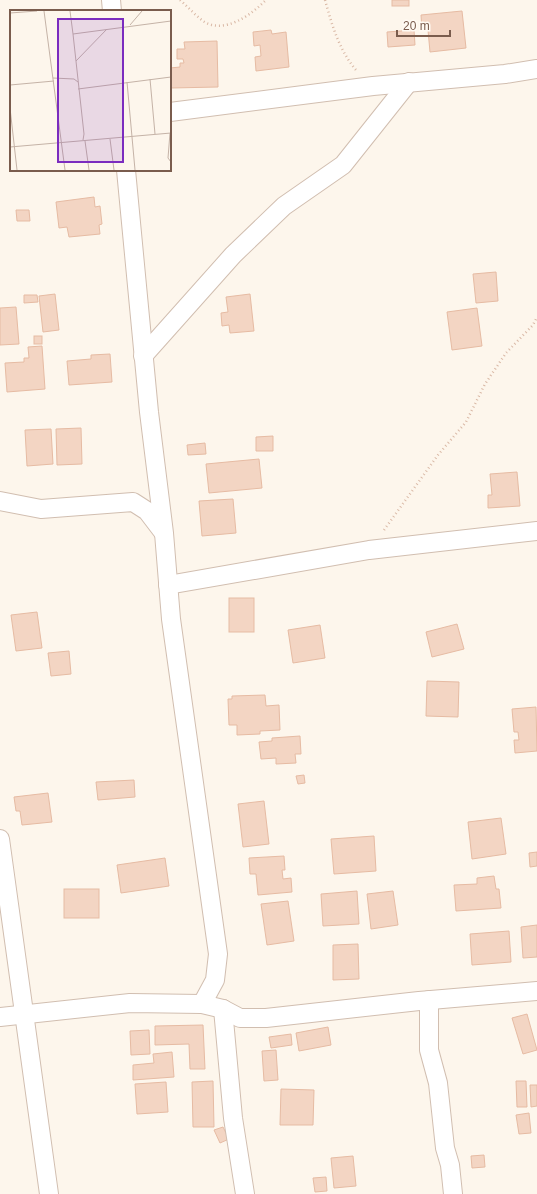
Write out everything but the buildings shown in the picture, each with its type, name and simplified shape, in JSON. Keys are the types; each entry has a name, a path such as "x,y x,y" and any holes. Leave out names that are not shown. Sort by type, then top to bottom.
{"street":[{"path":"111,0 112,10"},
{"path":"171,112 374,86 537,69"},
{"path":"143,356 233,255 284,206 343,166 409,82"},
{"path":"126,171 143,356 164,533 168,585 218,954 215,980 202,1004"},
{"path":"0,501 41,509 133,502 146,512 164,533"},
{"path":"168,585 369,550 537,531"},
{"path":"0,839 49,1194"},
{"path":"0,1017 130,1003 202,1004 223,1009 240,1018 266,1018 429,1000 537,991"},
{"path":"429,1000 429,1050 438,1083 445,1148 450,1165 453,1194"},
{"path":"223,1009 233,1118 245,1194"}],"path":[{"path":"180,0 204,21 220,26 242,19 266,0"},
{"path":"325,0 332,25 345,58 359,74 374,86"},
{"path":"369,550 414,487 466,422 485,384 506,353 533,325 537,317"}]}
